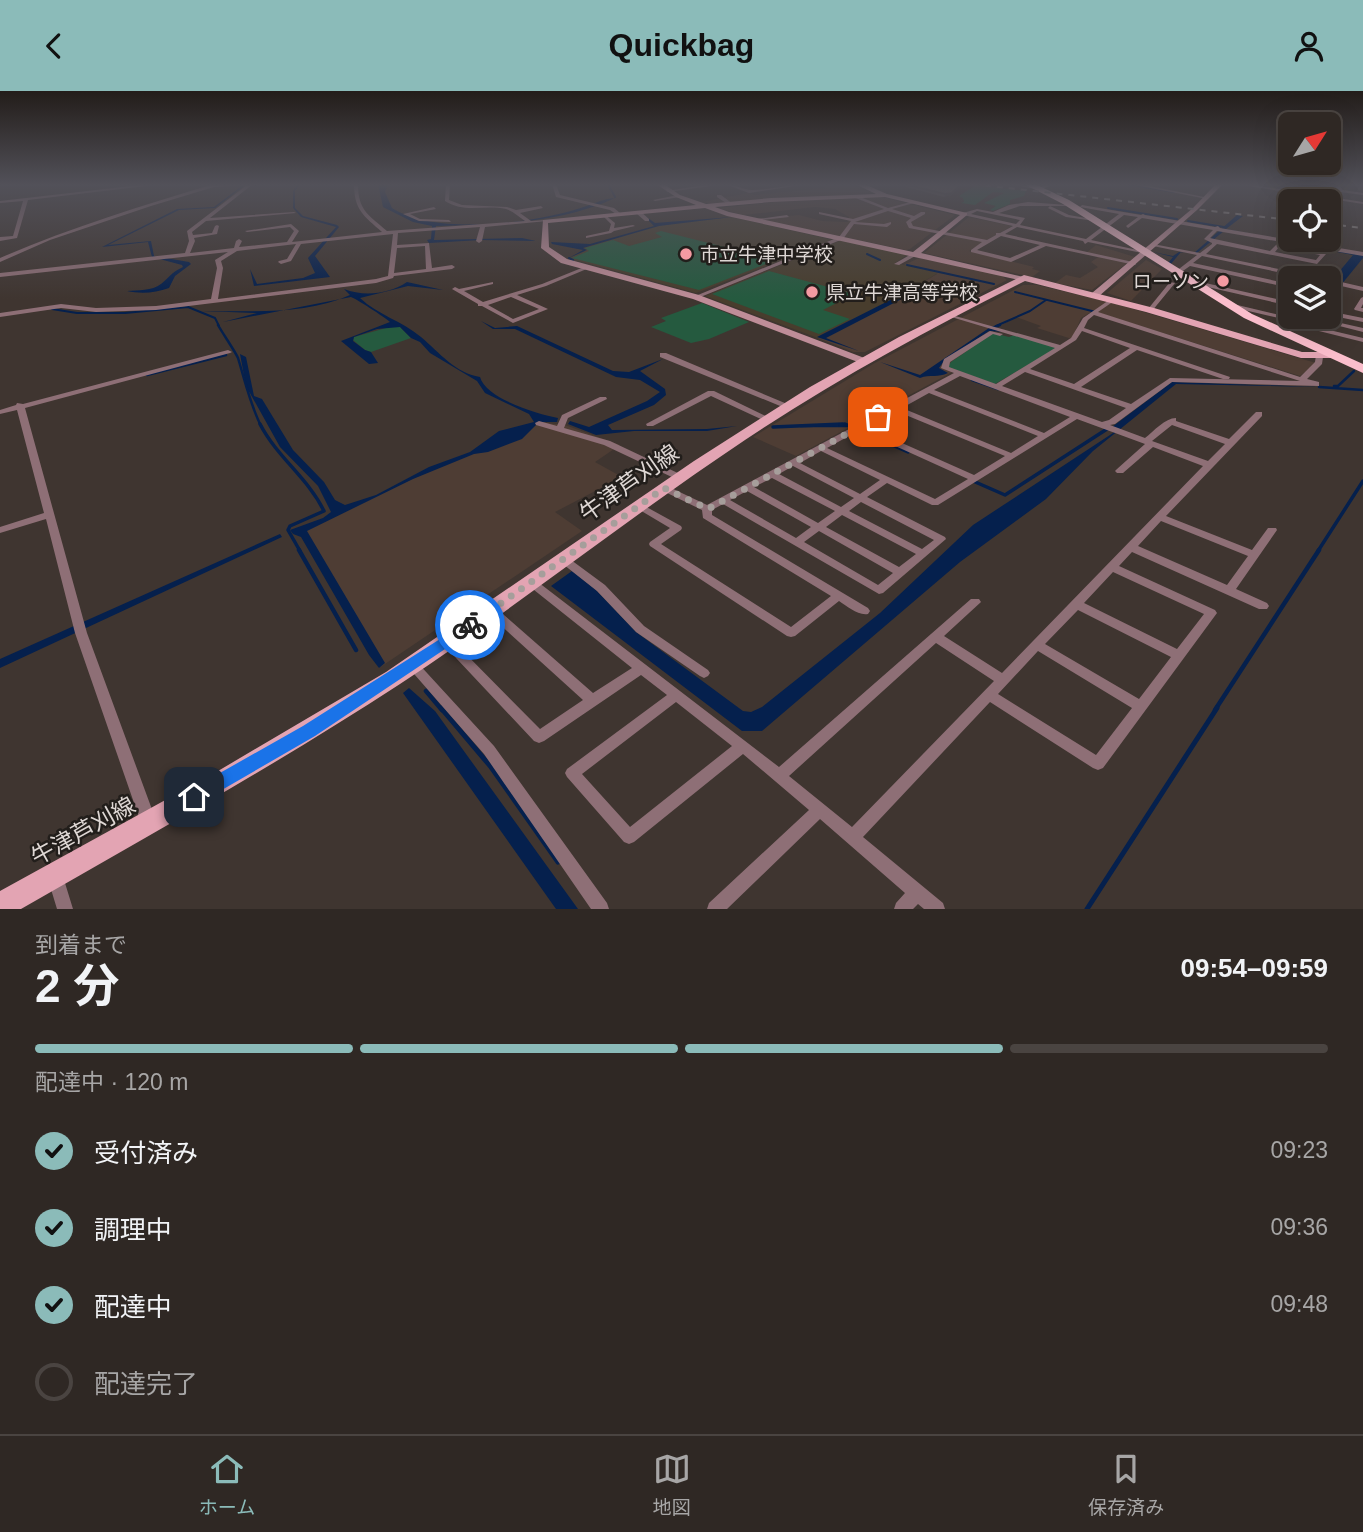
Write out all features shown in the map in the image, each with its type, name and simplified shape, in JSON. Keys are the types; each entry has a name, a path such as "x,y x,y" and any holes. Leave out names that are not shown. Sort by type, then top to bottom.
{"highway":[{"path":"1094,222 1145,254 1174,278 1192,282 1325,356 1363,369"}],"main road":[{"path":"1024,278 1150,310 1301,355 1325,356"},
{"name":"牛津芦刈線","path":"0,906 309,731 447,642 672,482 788,406 863,361 1024,278"}],"street":[{"path":"0,239 15,237 19,222"},
{"path":"0,260 48,239 98,222"},
{"path":"187,254 192,237 189,232 202,222"},
{"path":"255,222 256,230"},
{"path":"374,222 386,233"},
{"path":"446,222 484,226 518,222"},
{"path":"545,222 545,248 564,261 700,296 863,361"},
{"path":"587,237 608,235 612,230 610,222"},
{"path":"764,222 833,240 915,254 1024,278"},
{"path":"700,296 833,240 852,222"},
{"path":"861,222 885,226 889,223"},
{"path":"908,222 911,226 986,241"},
{"path":"897,264 915,254 955,222"},
{"path":"1000,222 1145,254"},
{"path":"1020,222 972,251 1011,260 1044,245"},
{"path":"1087,222 1101,227"},
{"path":"1085,242 1108,222"},
{"path":"1128,226 1133,222"},
{"path":"1095,296 1181,222"},
{"path":"1182,222 1363,254"},
{"path":"0,275 462,224"},
{"path":"247,231 291,225 297,232 289,243"},
{"path":"192,237 214,235 217,226"},
{"path":"480,239 484,226"},
{"path":"612,230 633,226"},
{"path":"1218,227 1208,239 1215,242 1271,253 1317,262 1323,254 1278,245 1271,253"},
{"path":"392,275 396,232"},
{"path":"1001,235 1133,264"},
{"path":"214,302 220,268 218,260 236,249 239,241"},
{"path":"281,261 289,260 300,242"},
{"path":"1150,310 1174,278 1215,242"},
{"path":"394,247 427,244 429,270"},
{"path":"262,256 271,245"},
{"path":"1154,245 1278,271"},
{"path":"1207,250 1287,266"},
{"path":"1189,264 1278,283"},
{"path":"0,315 61,306 96,310 141,309 214,302 376,281 392,275 452,267"},
{"path":"480,305 586,268"},
{"path":"1192,282 1278,301"},
{"path":"491,283 457,290 513,321 545,310 511,295"},
{"path":"1341,284 1363,289"},
{"path":"1363,299 1357,309 1363,310"},
{"path":"1001,388 1074,339 1085,319 1111,300"},
{"path":"1230,305 1278,316"},
{"path":"1095,312 1316,384 1170,380 1105,425"},
{"path":"950,315 1061,347"},
{"path":"1341,316 1363,320"},
{"path":"1341,327 1363,330"},
{"path":"1081,329 1239,382"},
{"path":"1327,329 1363,340"},
{"path":"1015,333 1007,335 992,332 947,361 945,368 1209,465"},
{"path":"1075,387 1136,348"},
{"path":"0,412 228,352"},
{"path":"663,355 788,406"},
{"path":"1303,378 1325,356"},
{"path":"1025,370 1131,407"},
{"path":"708,509 960,373"},
{"path":"928,390 1045,436"},
{"path":"650,425 710,393 768,419"},
{"path":"560,428 565,417 603,399"},
{"path":"20,405 79,627 149,823"},
{"path":"896,408 1012,456"},
{"path":"852,838 1259,414"},
{"path":"821,448 935,503 1077,416"},
{"path":"1120,471 1171,421 1232,443"},
{"path":"539,423 607,443 672,482 708,509"},
{"path":"858,428 974,480"},
{"path":"723,500 879,590 941,539 793,463"},
{"path":"772,474 923,555"},
{"path":"797,543 887,480"},
{"path":"747,487 901,573"},
{"path":"638,506 677,528 654,544 791,633 838,596"},
{"path":"708,509 707,516 864,611"},
{"path":"0,530 49,515"},
{"path":"1160,517 1254,555"},
{"path":"1229,591 1272,530"},
{"path":"1131,547 1263,606"},
{"path":"563,559 601,588 640,629 704,673"},
{"path":"989,695 1098,764 1211,613 1112,567"},
{"path":"530,582 743,746 937,909"},
{"path":"779,776 975,602"},
{"path":"1076,604 1179,656"},
{"path":"491,610 593,701"},
{"path":"936,637 1003,680"},
{"path":"447,642 539,737 641,668"},
{"path":"1037,645 1141,707"},
{"path":"412,664 489,750 601,909"},
{"path":"676,695 572,773 629,837 743,746"},
{"path":"715,909 819,810"},
{"path":"55,875 65,909"},
{"path":"902,909 917,892"}],"shaded area":[{"name":"市立牛津中学校","path":"755,222 833,240 696,293 568,258 585,251 581,248 659,225"},
{"path":"773,222 946,222 906,250"},
{"path":"963,222 994,222 1012,226 969,251 1034,267 1032,269 1040,271 1032,277 924,253"},
{"name":"県立牛津高等学校","path":"842,240 907,255 895,263 938,273 916,286 917,289 818,338 705,296"},
{"path":"1096,245 1135,257 1092,290 1055,283 1066,275 1080,278 1098,267 1091,262 1098,257 1086,253"},
{"path":"919,258 1001,275 1007,280 865,352 853,352 818,338 853,323 937,274 904,265"},
{"path":"1146,260 1162,269 1131,301 1107,293"},
{"path":"1023,285 1037,285 1113,303 1316,363 1300,376 1093,311 1081,318 1072,339 1037,328 1041,326 1016,317 993,330 956,370 796,456 753,437 873,364"},
{"path":"537,422 565,425 620,445 595,462 622,477 555,512 582,531 379,668 301,530"}],"green space":[{"path":"661,231 776,260 699,290 572,258 589,251 585,248 613,240 629,246 662,237 655,233"},
{"path":"769,271 854,294 823,310 850,319 819,334 712,294"},
{"path":"702,303 749,322 709,339 691,343 651,327 666,321 661,318"},
{"path":"393,326 400,327 411,338 371,352 353,340 354,337"},
{"path":"993,333 1009,337 1014,335 1057,348 995,384 948,367 951,362"}],"water":[{"path":"154,222 108,245 151,241 154,256 191,264 175,276 169,288 148,293 127,291 153,288 183,267 152,257 148,242 102,247"},
{"path":"319,222 339,227 315,256 330,277 254,286 250,269 257,284 303,278 315,273 308,258 336,227"},
{"path":"414,222 481,224 436,226 434,240 522,238 536,241 429,243 427,240 431,239 432,226"},
{"path":"650,222 690,222 659,226 583,248 587,250 569,258 583,250 551,242 590,244 654,226"},
{"path":"1229,222 1235,222 1226,229 1278,239 1278,241 1224,231 1194,253"},
{"path":"1153,252 1173,256 1181,252 1170,265 1168,263 1173,257"},
{"path":"1337,252 1363,255 1341,285 1341,269 1353,255"},
{"path":"407,282 443,290 408,286 360,298 414,331 455,367 480,377 484,385 502,399 558,418 557,422 539,422 522,439 488,452 474,454 413,479 307,531 385,663 379,668 301,537 290,530 323,518 331,512 318,486 280,447 246,386 240,354 246,357 254,396 262,399 293,450 324,482 335,500 345,505 376,495 429,467 470,452 499,431 534,422 529,414 485,393 477,381 430,353 400,327 377,329 354,337 353,341 371,352 378,363 369,364 341,341 390,322 351,297 338,300 350,295 344,289 376,293"},
{"path":"916,287 921,289 826,338 859,351 817,337"},
{"path":"338,300 315,306 285,310"},
{"path":"285,310 223,322 257,313 202,311 258,311"},
{"path":"481,321 495,328 517,326 613,371 629,372 663,359 640,371 665,389 666,395 654,405 608,425 612,430 737,426 707,431 634,431 596,435 568,424 570,421 589,427 647,401 660,392 640,380 616,377 515,329 493,329"},
{"path":"989,328 1006,332 989,331 944,361 939,368 948,373 920,378 880,362 920,375"},
{"path":"1172,382 1319,387 1176,384 1093,451 1046,499 960,562 762,731 742,731 551,586 572,571 596,590 636,632 743,711 751,712 762,707 880,613 973,525 1113,433 1117,429 1112,427"},
{"path":"280,534 282,537 0,668 0,659"},
{"path":"409,688 435,711 578,909 556,909 403,693"}],"waterway":[{"path":"1195,222 1224,227"},
{"path":"867,254 880,260"},
{"path":"569,258 573,260"},
{"path":"907,265 994,284"},
{"path":"1015,292 1096,312"},
{"path":"996,326 1030,311 1046,300"},
{"path":"52,309 77,313 125,313 188,307 215,318 219,326"},
{"path":"218,325 238,358 261,425"},
{"path":"992,328 1000,325"},
{"path":"147,375 226,355"},
{"path":"1334,386 1338,386 1354,371"},
{"path":"972,380 998,389"},
{"path":"1319,387 1363,390"},
{"path":"773,427 843,424"},
{"path":"845,424 908,452"},
{"path":"261,425 275,447 310,488 324,511 290,526 288,530 300,551"},
{"path":"801,426 849,426"},
{"path":"973,481 1005,495 1107,429"},
{"path":"1318,551 1363,481"},
{"path":"299,550 356,650"},
{"path":"1215,710 1319,550"},
{"path":"426,691 442,710"},
{"path":"441,708 491,767 558,862"},
{"path":"1087,909 1217,708"}],"railway":[{"path":"1341,225 1363,228"}],"way so far":[{"path":"470,625 664,488 708,509 878,417"}],"place":[{"name":"市立牛津中学校","path":"686,254"},
{"name":"ローソン","path":"1223,281"},
{"name":"県立牛津高等学校","path":"812,292"}],"route":[{"path":"194,797 309,731 470,625"}]}
